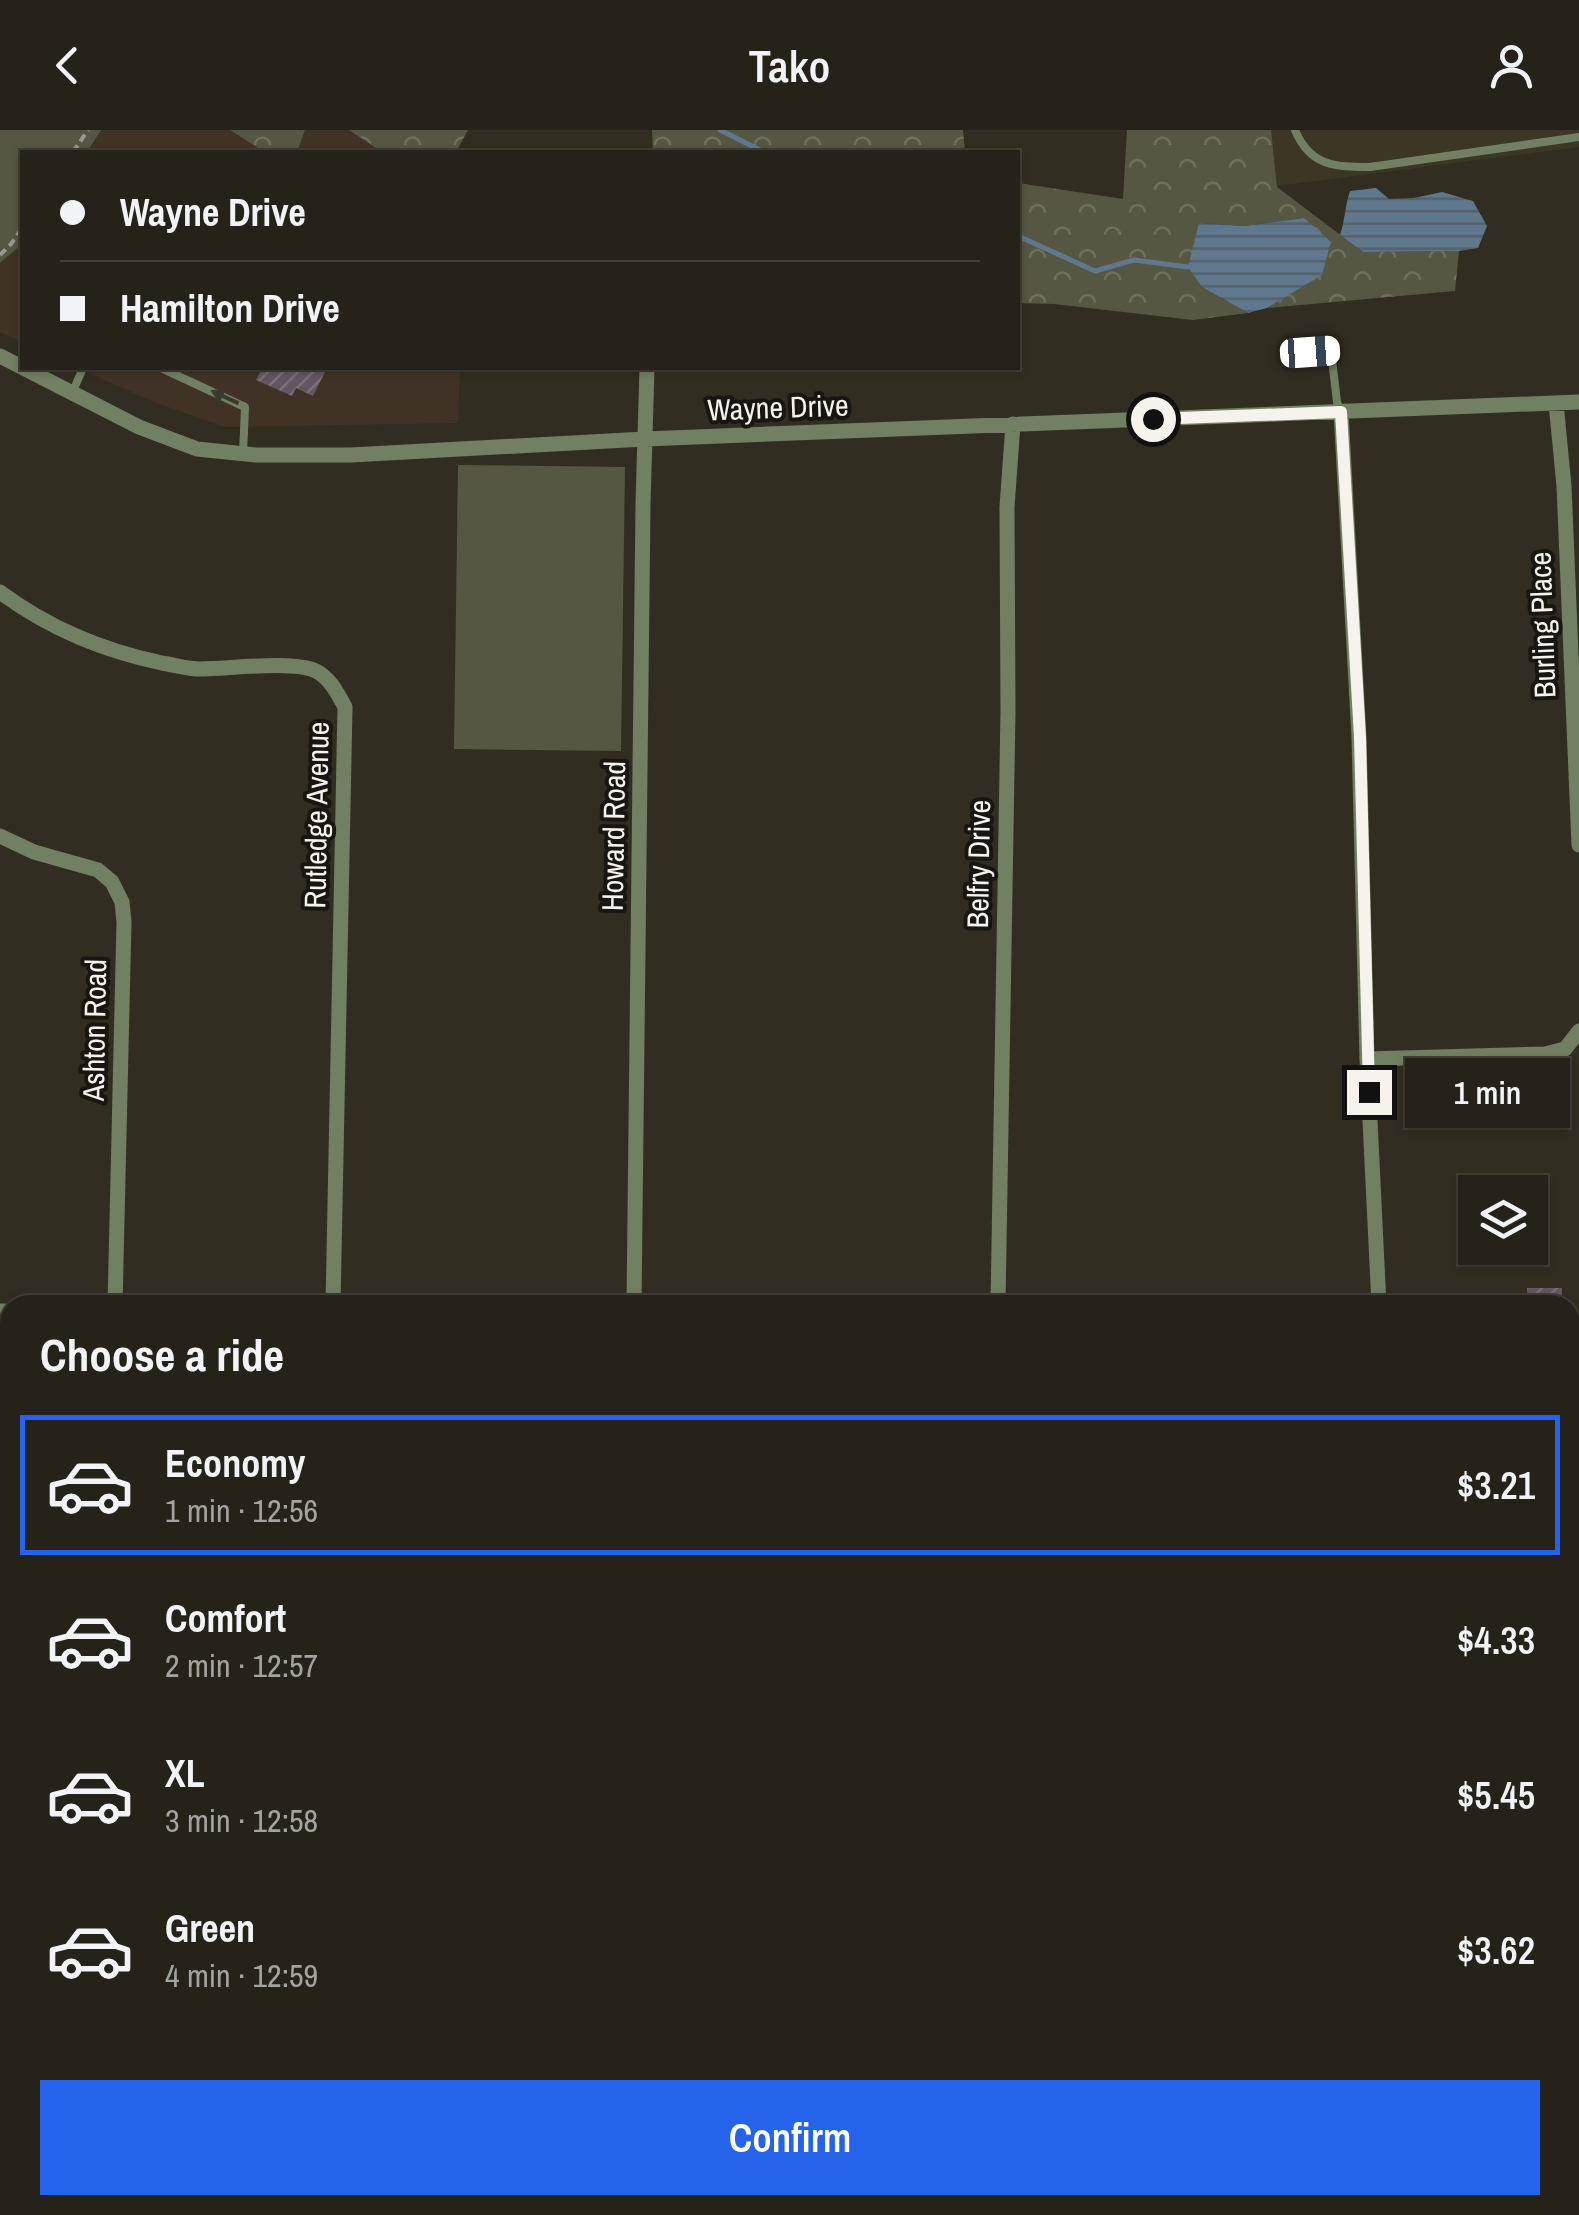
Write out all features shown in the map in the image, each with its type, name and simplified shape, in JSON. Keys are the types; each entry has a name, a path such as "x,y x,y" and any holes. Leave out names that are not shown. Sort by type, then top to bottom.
{"street":[{"name":"Wayne Drive","path":"27,370 139,427 197,449 243,454 351,455 645,439 1579,402"},
{"name":"Howard Road","path":"634,1295 648,370"},
{"name":"Burling Place","path":"1556,403 1564,486 1579,844"},
{"path":"1341,412 1360,737 1367,1059 1379,1295"},
{"name":"Belfry Drive","path":"998,1295 1008,712 1007,507 1013,424"},
{"name":"Rutledge Avenue","path":"0,592 22,608 84,639 140,658 195,669 293,667 317,672 333,686 345,707 333,1295"},
{"name":"Ashton Road","path":"0,836 34,852 98,870 112,882 122,902 115,1295"},
{"path":"1367,1059 1545,1054 1565,1049 1579,1030"}],"lane":[{"path":"1294,130 1312,157 1337,167 1370,167 1579,137"},
{"path":"1290,354 1331,351 1341,412"},
{"path":"72,393 82,370"},
{"path":"165,370 246,407 243,454"}],"path":[{"path":"0,255 20,231"}],"shaded area":[{"path":"101,130 230,130 261,150 89,150"},
{"path":"305,130 349,130 379,150 298,150"},
{"path":"1271,130 1579,130 1579,147 1277,186"},
{"path":"20,246 20,341 0,332 0,263"},
{"path":"82,370 460,370 458,423 225,427 154,402"}],"green space":[{"path":"0,130 101,130 88,150 20,150 20,246 0,263"},
{"path":"230,130 305,130 298,150 261,150"},
{"path":"349,130 468,130 457,150 379,150"},
{"path":"652,130 963,130 965,150 653,150"},
{"path":"1127,130 1271,130 1277,187 1363,252 1459,251 1455,291 1267,308 1322,274 1304,218 1244,226 1199,223 1202,287 1248,313 1193,320 1020,303 1020,183 1123,199"},
{"path":"458,465 625,467 621,751 454,749"}],"water":[{"path":"1376,188 1389,199 1442,192 1473,201 1487,226 1478,248 1363,252 1340,235 1350,191"},
{"path":"1304,218 1331,242 1322,275 1267,308 1248,313 1202,287 1188,267 1199,223 1244,226"}],"building":[{"path":"261,370 326,370 313,396 296,388 292,396 256,380"},
{"path":"1527,1288 1562,1288 1562,1295 1527,1295"}],"waterway":[{"path":"720,130 760,150"},
{"path":"1020,237 1095,271 1134,260 1188,267"}],"route":[{"path":"1153,419 1341,412 1360,737 1369,1092"}]}
